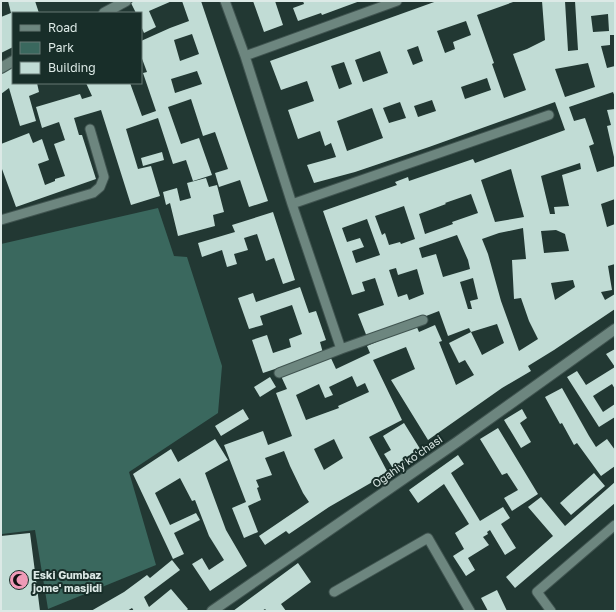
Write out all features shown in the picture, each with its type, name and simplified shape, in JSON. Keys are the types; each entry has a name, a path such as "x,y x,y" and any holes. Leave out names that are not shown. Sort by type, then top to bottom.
{"street":[{"path":"106,12 126,1"},
{"path":"1,68 12,62"},
{"name":"Ogahiy koʻchasi","path":"212,611 450,446 615,329"}],"lane":[{"path":"225,1 245,56 292,204 341,349"},
{"path":"245,56 397,1"},
{"path":"292,204 549,115"},
{"path":"1,220 93,193 100,187 104,177 90,129"},
{"path":"279,373 423,320"},
{"path":"551,611 537,592 615,525"},
{"path":"334,592 428,538 470,611"}],"green space":[{"path":"158,208 174,256 187,257 222,366 218,413 129,472 156,565 48,609 35,530 2,534 1,244"}],"building":[{"path":"8,1 35,1 39,12 12,12 12,48 1,53 1,17 11,13"},
{"path":"135,1 172,1 149,11 156,27 144,33 142,28 142,12 136,12 131,3"},
{"path":"182,1 201,1 268,201 249,207 240,180 219,187 215,173 228,169 215,132 203,136 191,99 168,107 181,144 199,138 212,175 193,181 186,160 173,164 158,118 126,129 138,169 151,166 160,196 131,205 101,110 74,118 79,135 82,135 96,179 16,207 1,169 1,144 29,133 33,143 42,139 49,160 38,164 45,185 55,181 55,179 65,176 54,144 65,140 59,122 42,128 36,107 80,94 82,99 92,96 86,84 130,84 142,116 156,111 143,73 147,72 142,59 142,41 189,21","holes":["192,34 199,54 180,61 174,40","197,71 202,84 175,93 171,79"]},
{"path":"253,1 275,1 283,25 264,32"},
{"path":"303,1 360,1 322,15 321,13 298,21 293,8 304,4"},
{"path":"437,1 516,1 477,15 494,63 492,64 504,98 526,90 513,54 545,40 542,1 565,1 568,51 578,50 575,1 615,1 615,35 610,35 610,45 601,46 607,68 615,66 615,97 613,92 569,107 574,121 585,118 594,144 589,146 597,172 615,166 615,199 601,204 607,227 615,224 615,264 608,266 612,290 601,292 605,300 615,294 615,309 528,366 531,371 502,388 428,440 391,380 415,369 406,347 373,360 402,420 369,437 388,473 329,507 289,534 286,531 265,545 259,536 309,502 303,493 284,451 265,458 272,475 256,480 259,487 257,488 261,500 248,506 258,532 244,538 232,508 246,502 224,445 263,431 268,445 292,436 276,393 287,389 281,376 330,356 336,369 370,353 367,346 416,325 419,332 435,325 442,341 439,342 456,385 474,375 465,360 459,363 449,343 471,332 469,328 448,336 439,311 367,337 358,314 384,305 375,278 362,282 365,291 352,295 323,211 397,185 395,182 408,177 409,181 473,159 475,163 565,130 555,102 355,172 314,183 307,165 336,157 331,143 325,146 320,131 298,139 288,110 314,101 307,81 281,90 270,61","holes":["608,14 609,31 593,32 591,16","466,21 471,35 453,42 455,49 445,53 437,31","418,46 423,61 413,65 407,50","380,51 388,73 363,82 355,60","344,62 352,84 339,89 331,66","588,63 595,87 565,97 555,69","487,78 491,90 465,99 461,87","432,100 436,111 418,117 414,106","400,102 406,118 389,123 383,108","372,108 383,138 347,151 337,121","580,163 581,169 562,175 569,206 554,207 555,214 550,214 541,176","511,169 524,217 495,222 481,180","471,194 478,213 452,222 453,224 425,234 419,214","404,206 415,239 401,244 400,242 389,245 385,233 382,235 375,216","367,219 380,255 356,263 352,251 364,247 360,238 347,242 342,228","523,228 526,259 512,260 514,299 521,298 529,321 538,339 519,351 501,301 488,254 482,239 499,233","556,230 565,234 569,251 544,253 541,231","457,235 468,260 470,269 443,277 436,254 422,258 419,248","396,268 398,275 417,269 424,294 409,300 407,294 398,297 389,270","473,278 478,299 470,301 472,309 468,309 460,282","573,280 575,287 555,300 551,283","497,324 504,343 482,355 471,332","352,376 357,387 365,383 369,392 338,406 339,408 306,420 296,395 319,384 325,398 333,395 329,387","334,439 343,458 324,470 314,449"]},
{"path":"12,68 12,84 37,84 39,92 29,96 36,121 20,126 9,88 1,94 1,74"},
{"path":"615,109 614,157 607,126 611,125 607,110"},
{"path":"162,152 164,160 143,166 141,158"},
{"path":"206,178 209,187 217,185 224,212 213,215 215,226 178,236 170,203 166,205 163,192 177,188 180,201 191,198 187,183"},
{"path":"273,212 295,280 283,284 274,258 266,261 257,234 244,238 248,250 234,254 237,264 227,267 222,250 202,257 198,243 235,232 232,225"},
{"path":"300,287 309,313 316,311 326,340 320,342 323,353 263,373 252,340 267,335 273,353 291,347 289,339 302,334 292,305 260,316 263,325 249,329 238,298 253,293 256,302"},
{"path":"615,349 615,367 606,354"},
{"path":"615,367 615,389 612,384 593,396 603,412 615,404 615,417 599,427 567,377 577,371 586,385"},
{"path":"270,377 276,387 260,397 254,387"},
{"path":"562,388 596,447 607,439 615,450 615,466 601,476 577,443 574,445 545,397"},
{"path":"243,409 249,419 221,436 215,426"},
{"path":"522,409 527,418 520,423 531,442 521,448 504,420"},
{"path":"404,423 422,452 394,470 384,454 391,450 383,436"},
{"path":"498,428 538,494 512,511 504,498 518,490 507,473 502,475 480,439"},
{"path":"215,439 228,460 205,473 226,530 247,566 210,591 192,564 202,558 209,570 224,560 209,536 195,500 192,501 180,478 155,493 170,525 196,513 200,520 174,533 184,554 173,559 133,474 171,449 178,462"},
{"path":"458,455 464,464 451,473 480,521 503,507 510,518 501,524 516,548 505,555 490,530 487,532 488,534 483,537 489,545 468,558 475,570 466,576 453,556 464,549 455,533 469,524 444,484 418,503 409,490"},
{"path":"594,473 605,486 571,515 560,503"},
{"path":"615,482 615,503 515,588 506,577 553,536 528,507 541,497 565,526"},
{"name":"Eski Gumbaz jome' masjidi","path":"30,533 40,611 1,611 1,536"},
{"path":"172,560 180,570 144,597 149,607 171,589 188,609 186,611 134,611 132,608 127,611 91,611 124,592 147,575 150,578"},
{"path":"298,563 311,582 281,604 286,611 267,611 265,609 262,611 233,611"},
{"path":"497,590 507,611 488,611 481,598"}],"place":[{"name":"Eski Gumbaz jome' masjidi","path":"19,580"}]}
